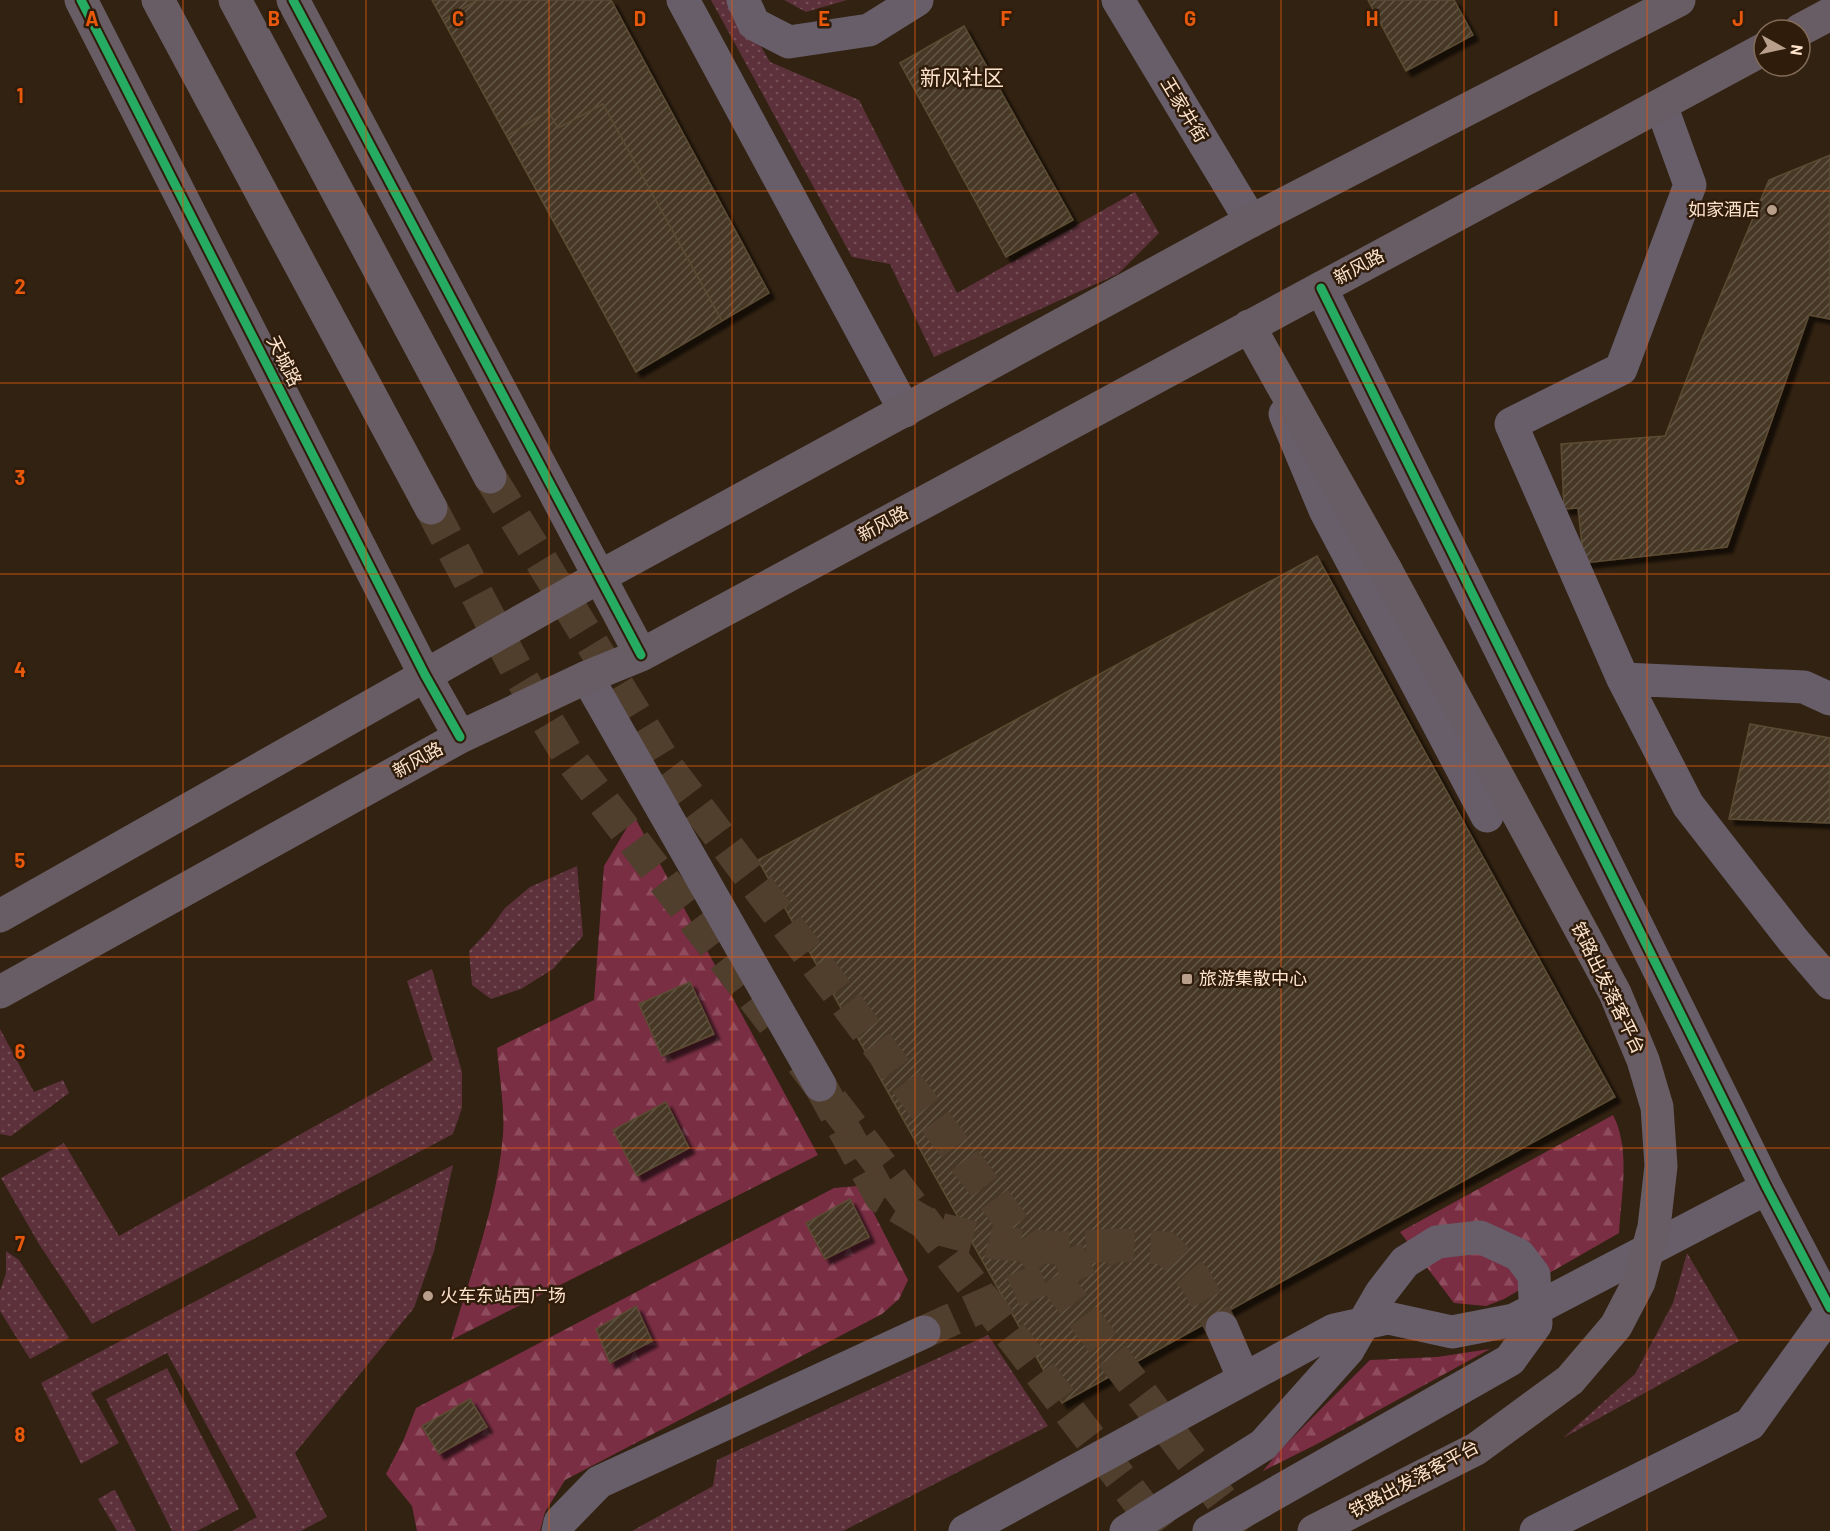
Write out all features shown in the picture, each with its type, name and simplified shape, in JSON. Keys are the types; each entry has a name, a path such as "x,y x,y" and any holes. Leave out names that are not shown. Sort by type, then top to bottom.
{"main road":[{"name":"天城路","path":"81,0 425,675 460,737"},
{"path":"158,0 431,508"},
{"path":"236,0 490,477"},
{"path":"293,0 641,655"},
{"path":"0,916 599,577 1251,221 1678,0"},
{"path":"1812,24 1830,14"},
{"name":"新风路","path":"0,992 460,737 587,677 641,655 1752,56"},
{"name":"铁路出发落客平台","path":"1249,326 1386,570 1614,993 1643,1060 1657,1107 1661,1166 1654,1227 1639,1282 1616,1326 1570,1380 1476,1449 1314,1531"}],"street":[{"path":"683,0 905,411"},
{"path":"743,0 754,24 789,42 869,30 917,0"},
{"name":"王家井街","path":"1118,0 1251,221"},
{"path":"1661,105 1690,185 1621,369 1511,424 1623,679 1688,805 1792,940 1830,983"},
{"path":"1321,288 1767,1188 1830,1310 1750,1424 1536,1531"},
{"path":"1249,326 1325,510 1487,816"},
{"path":"587,677 820,1085"},
{"path":"1623,679 1804,687 1830,699"},
{"path":"965,1531 1334,1330 1388,1318 1452,1332 1514,1320 1767,1188"},
{"path":"1126,1531 1263,1445 1348,1350 1381,1293 1405,1262 1437,1242 1480,1237 1519,1255 1534,1275 1536,1324 1510,1360 1209,1531"},
{"path":"1222,1328 1244,1379"},
{"path":"558,1531 560,1522 599,1482 924,1332"}],"shaded area":[{"path":"711,0 734,0 770,62 859,100 957,293 1135,192 1159,233 1118,274 934,357 890,264 852,257"},
{"path":"784,0 847,0 806,12"},
{"path":"577,866 583,936 553,969 521,989 491,999 472,985 469,951 489,930 505,908 530,887"},
{"path":"432,969 462,1072 462,1108 453,1134 92,1324 39,1244 1,1178 64,1143 119,1236 433,1060 407,981"},
{"path":"0,1029 34,1092 63,1080 69,1093 11,1136 0,1134"},
{"path":"453,1165 434,1251 414,1308 295,1453 327,1517 301,1531 232,1531 257,1517 167,1353 91,1393 119,1443 81,1464 41,1383"},
{"path":"6,1251 19,1260 69,1338 30,1359 0,1311 0,1291 6,1273"},
{"path":"1687,1253 1739,1341 1563,1438 1635,1374 1673,1303"},
{"path":"988,1335 1048,1426 843,1531 632,1531 713,1486 717,1460"},
{"path":"167,1368 239,1509 197,1531 172,1531 106,1399"},
{"path":"114,1490 136,1531 117,1531 98,1499"}],"green space":[{"path":"634,816 818,1155 451,1340 482,1239 500,1161 503,1114 497,1048 594,1000 604,866"},
{"path":"1613,1115 1622,1143 1624,1173 1619,1233 1504,1299 1486,1306 1454,1303 1400,1232"},
{"path":"857,1186 866,1198 908,1280 899,1299 882,1314 565,1480 545,1512 540,1531 417,1531 412,1506 386,1474 404,1439 416,1408 834,1188"},
{"path":"1490,1349 1263,1471 1281,1449 1370,1360 1437,1357"}],"building":[{"path":"432,0 611,0 769,293 636,372"},
{"path":"432,0 478,0 443,20"},
{"path":"1368,0 1454,0 1473,35 1406,71"},
{"path":"964,26 1073,220 1006,257 900,63"},
{"path":"603,104 722,321 636,372 507,136 548,111 558,128"},
{"path":"1830,155 1830,319 1809,315 1727,547 1584,563 1578,508 1564,509 1561,444 1665,436 1700,344 1769,180"},
{"name":"旅游集散中心","path":"1317,556 1615,1097 1062,1403 758,860"},
{"path":"1750,724 1830,738 1830,823 1729,819"},
{"path":"690,982 714,1034 662,1056 639,1004"},
{"path":"666,1102 689,1148 637,1176 613,1130"},
{"path":"850,1199 869,1237 825,1259 806,1223"},
{"path":"636,1306 652,1341 610,1363 596,1329"},
{"path":"470,1399 487,1427 439,1454 422,1426"}],"tunnel":[{"path":"490,477 668,768 1245,1531"},
{"path":"431,508 520,676 569,757 773,1023"},
{"path":"802,1062 1161,1531"},
{"path":"820,1085 881,1197 932,1227 994,1243 1062,1248 1117,1245"},
{"path":"924,1332 1117,1245 1166,1248 1195,1279 1222,1328"}],"cycle path":[{"path":"81,0 425,675 460,737"},
{"path":"293,0 641,655"},
{"path":"1321,288 1767,1188 1830,1308"}],"place":[{"name":"如家酒店","path":"1772,210"},
{"name":"旅游集散中心","path":"1187,979"},
{"name":"火车东站西广场","path":"428,1296"}],"district":[{"name":"新风社区","path":"962,78"}]}
